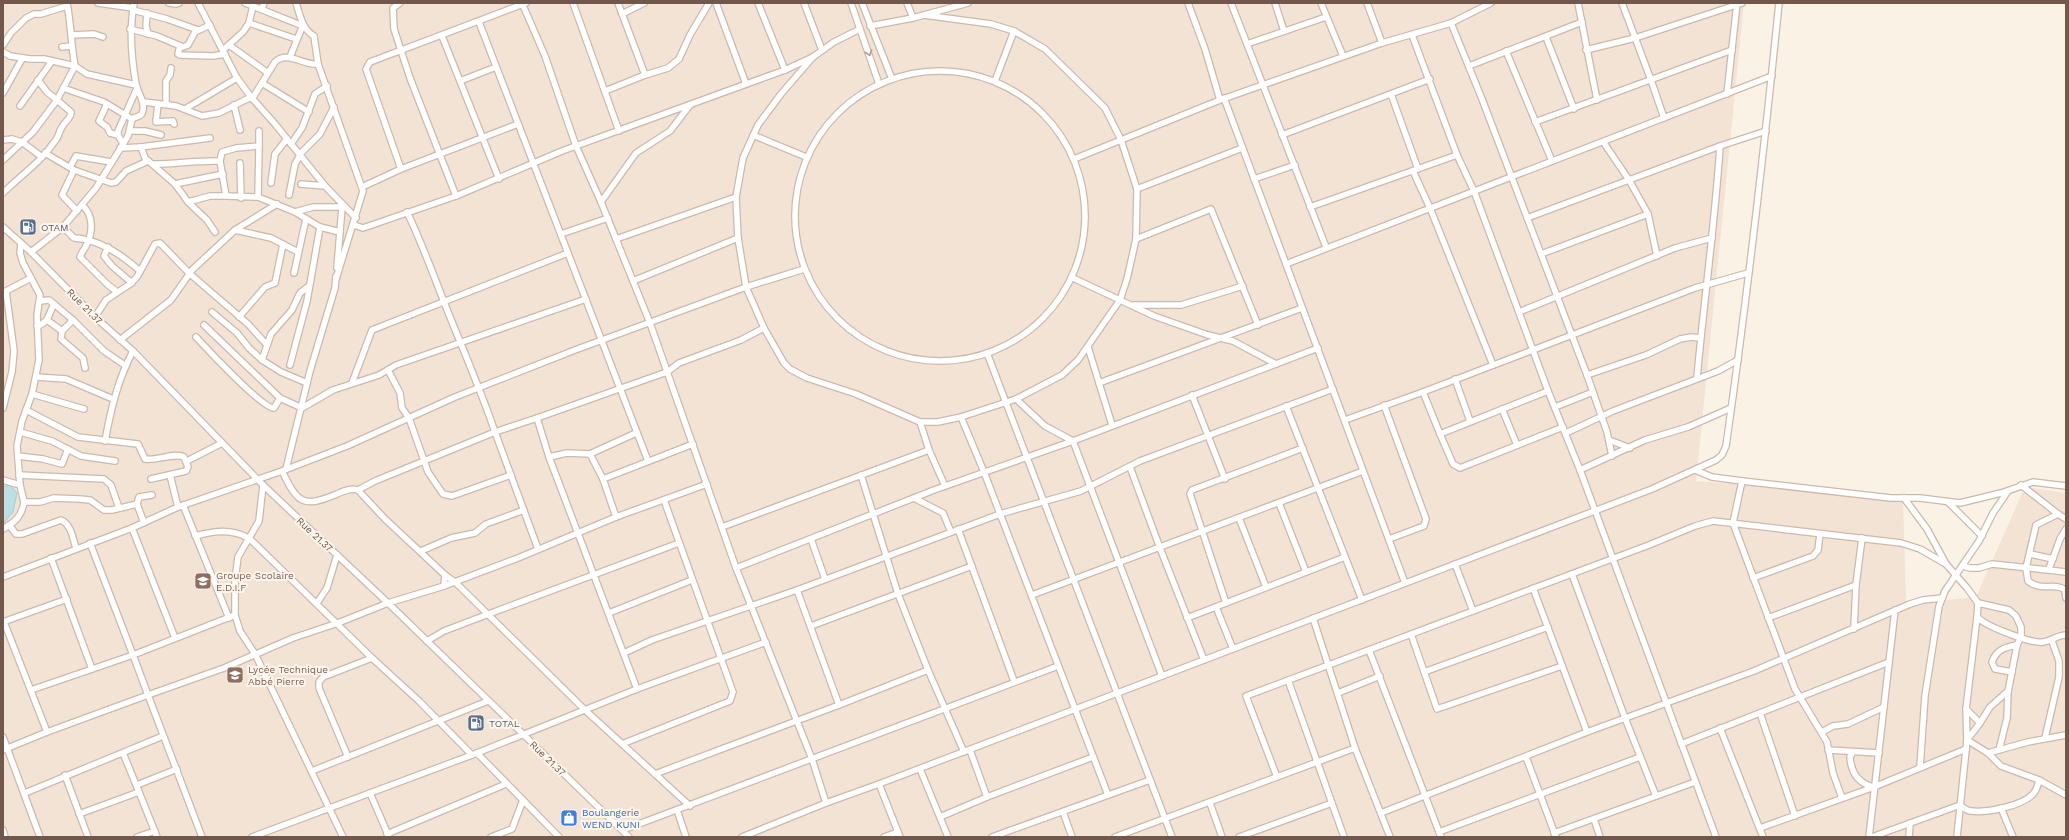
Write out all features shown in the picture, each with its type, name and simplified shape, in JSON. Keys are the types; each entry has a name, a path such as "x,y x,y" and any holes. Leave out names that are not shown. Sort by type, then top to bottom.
{"street":[{"path":"98,3 133,7 198,30"},
{"path":"169,3 180,3"},
{"path":"198,3 237,78 251,98 343,207 356,218"},
{"path":"245,3 253,6 263,6 303,25"},
{"path":"296,3 303,25 308,32 314,36 318,64 362,187 363,195 336,279"},
{"path":"400,3 393,8 392,13 394,29 456,196"},
{"path":"573,3 619,130"},
{"path":"618,3 645,75"},
{"path":"622,14 644,3"},
{"path":"605,91 645,75 668,68 679,59 690,35 709,3"},
{"path":"716,3 746,84"},
{"path":"758,3 785,70"},
{"path":"804,3 822,50"},
{"path":"851,3 879,84"},
{"path":"862,3 892,79"},
{"path":"907,3 912,18"},
{"path":"870,26 912,18 953,5 968,3"},
{"path":"1188,3 1222,99 1318,348 1405,583"},
{"path":"1231,3 1326,247"},
{"path":"1275,3 1284,31"},
{"path":"1321,3 1343,56"},
{"path":"1367,3 1382,42"},
{"path":"1074,159 1222,99 1382,42 1412,35 1451,22 1491,3"},
{"path":"1578,3 1597,100"},
{"path":"1622,3 1664,118"},
{"path":"742,837 826,802 920,769 1595,510 1695,470 1722,455 1726,446 1738,360 1766,131 1779,3"},
{"path":"401,168 366,69 370,62 524,4 545,56 576,146 608,218 650,322 736,568 812,759 826,802"},
{"path":"1586,50 1635,38 1738,4 1727,94"},
{"path":"3,45 11,33 26,18 34,14 41,14 67,5 71,46 75,66 57,100 33,132 3,160"},
{"path":"180,46 178,54 180,56 213,56 224,52 249,23 253,6"},
{"path":"132,119 142,115 144,102 137,86 131,56 130,30 133,7"},
{"path":"147,13 146,26 148,34"},
{"path":"860,29 822,50 813,57 766,112 753,135 743,158 736,197 738,238 746,287 764,328 784,362 790,369 808,378 856,394 920,422 938,422 962,417 1006,401 1016,399 1062,375 1078,360 1088,347 1120,300 1127,279 1136,239 1137,189 1121,140 1105,108 1045,49 1014,31 977,21 924,15"},
{"path":"1247,44 1326,17"},
{"path":"479,22 648,461"},
{"path":"1451,22 1587,375 1602,416 1612,456"},
{"path":"1469,66 1582,22"},
{"path":"249,23 296,39"},
{"path":"130,30 166,39 180,46 187,46 194,33 210,25"},
{"path":"290,57 296,39 303,25"},
{"path":"995,81 1014,31"},
{"path":"71,35 94,34 103,37"},
{"path":"1412,35 1430,79 1457,155 1474,191 1532,351 1566,433 1716,837"},
{"path":"442,36 499,179"},
{"path":"1546,36 1574,108"},
{"path":"229,45 268,73"},
{"path":"62,47 71,46"},
{"path":"1535,122 1732,50"},
{"path":"1506,51 1552,161"},
{"path":"3,52 10,56 22,59 44,58 75,66 87,74 137,86"},
{"path":"144,102 166,104 186,109 194,114 204,116 219,113 251,98 278,59 290,57 311,65 318,64"},
{"path":"354,225 363,228 456,196 576,146 785,70 813,57"},
{"path":"3,93 22,59"},
{"path":"20,106 52,61"},
{"path":"460,81 496,67"},
{"path":"166,104 166,81 170,75 171,68"},
{"path":"928,71 950,71 971,74 995,81 1021,96 1047,117 1060,135 1074,159 1082,184 1086,217 1084,237 1073,278 1053,308 1039,323 1007,345 987,353 954,361 936,361 914,360 883,350 852,332 838,320 815,292 798,252 794,212 796,192 806,157 819,135 839,111 853,99 879,84 892,79 928,71"},
{"path":"1286,264 1326,247 1552,161 1604,143 1772,76"},
{"path":"186,109 237,78"},
{"path":"1282,135 1430,79"},
{"path":"3,193 44,155 55,142 61,129 71,115 70,110 43,88 38,80"},
{"path":"262,83 309,112"},
{"path":"121,146 118,136 120,125 126,115 137,86"},
{"path":"291,144 309,112 315,94 327,86"},
{"path":"63,88 107,104 132,119"},
{"path":"1391,94 1415,170 1493,365"},
{"path":"107,104 100,121 107,127 110,133 118,136"},
{"path":"158,104 156,122 173,121 174,124"},
{"path":"601,202 636,153 670,131 690,104"},
{"path":"234,105 240,130"},
{"path":"289,195 295,164 300,155 320,134 334,107"},
{"path":"31,252 63,227 102,179 131,131 132,119"},
{"path":"362,187 401,168 518,124"},
{"path":"131,131 145,131 161,135"},
{"path":"258,197 259,131"},
{"path":"1527,218 1720,146 1766,131"},
{"path":"753,135 806,157"},
{"path":"121,146 141,147 210,138"},
{"path":"3,140 12,139 22,142 72,169 114,183 126,171 150,162 169,164 199,160 220,161"},
{"path":"270,183 275,154 287,139"},
{"path":"1604,143 1629,180 1648,214 1657,256"},
{"path":"226,196 220,161 222,152 225,150 259,146"},
{"path":"1697,378 1705,285 1716,210 1720,146"},
{"path":"141,147 145,158 175,184 188,202 207,220 215,232"},
{"path":"1137,189 1242,148"},
{"path":"1310,207 1457,155"},
{"path":"77,211 62,196 76,156 111,162"},
{"path":"240,163 241,198"},
{"path":"1254,179 1295,166"},
{"path":"175,184 223,174"},
{"path":"301,184 325,186"},
{"path":"188,202 203,197 258,197 295,212 320,227 340,232"},
{"path":"616,239 736,197"},
{"path":"120,340 171,300 189,274 235,230 277,204"},
{"path":"82,205 91,218 89,239 80,257 117,292"},
{"path":"295,212 313,207 343,207"},
{"path":"343,207 335,288 284,470 296,496 305,501 320,501 350,489 358,490 375,481 495,432 620,390 667,372 679,363 741,340 764,328"},
{"path":"1136,239 1211,209 1258,325"},
{"path":"407,212 425,249 444,301 480,388 538,550"},
{"path":"1541,254 1648,214"},
{"path":"561,234 608,218"},
{"path":"294,273 306,219"},
{"path":"63,227 74,238 89,239 108,247 140,271"},
{"path":"290,365 309,286 320,227"},
{"path":"235,230 260,235 298,252"},
{"name":"Rue 21.37","path":"4,231 31,252 95,317 133,351 263,485 388,603 630,837"},
{"path":"633,281 738,238"},
{"path":"1519,312 1675,248 1712,238"},
{"path":"3,529 9,526 23,513 24,502 20,485 18,456 20,432 32,394 40,352 38,326 38,309 40,300 39,291 21,258 21,243"},
{"path":"95,317 106,300 132,283 155,244 160,243 189,274 239,317 267,345"},
{"path":"239,317 265,287 275,283 283,244"},
{"path":"108,247 104,256 112,266 132,283"},
{"path":"352,383 372,330 568,253"},
{"path":"3,577 132,528 180,506 258,480 347,446 480,388 602,340 746,287 804,268"},
{"path":"1344,420 1423,392 1705,285 1748,272"},
{"path":"3,408 12,372 14,351 6,291 31,278"},
{"path":"1073,278 1154,316 1208,335 1224,338 1276,364"},
{"path":"262,360 271,334 292,310 300,293 309,286"},
{"path":"1130,304 1181,305 1243,286"},
{"path":"302,408 327,393 388,370 401,363 586,299"},
{"path":"40,300 49,300 73,320 104,351 126,366"},
{"path":"38,326 47,320 54,304"},
{"path":"1099,383 1302,308"},
{"path":"212,312 237,333 249,348 262,360 281,372 307,384"},
{"path":"47,320 62,331"},
{"path":"73,320 62,331 61,339 83,358 85,368"},
{"path":"204,325 280,398 302,408"},
{"path":"196,337 251,393 269,408 274,408 280,398"},
{"path":"1587,375 1646,355 1680,339 1691,337 1700,338"},
{"path":"1088,347 1112,425"},
{"path":"736,568 945,486 1073,441 1318,348"},
{"path":"105,441 113,399 133,351"},
{"path":"987,353 1172,837"},
{"path":"1566,433 1602,416 1718,371 1738,360"},
{"path":"388,370 400,393 402,408 409,418 432,479 443,494 447,496 511,475"},
{"path":"36,377 66,379 113,399"},
{"path":"1455,379 1470,420"},
{"path":"624,653 652,640 797,590 1000,514 1045,502 1089,487 1140,461 1333,389"},
{"path":"1440,434 1470,420 1548,391"},
{"path":"1423,392 1453,464 1456,467 1460,468 1563,427"},
{"path":"1555,407 1593,392"},
{"path":"32,394 84,409"},
{"path":"1192,395 1225,479"},
{"path":"1016,399 1044,426 1073,441 1089,487 1162,676"},
{"path":"1384,405 1426,519 1424,526 1389,539"},
{"path":"1286,406 1362,600"},
{"path":"1580,470 1655,437 1705,420 1731,408"},
{"path":"1502,409 1517,445"},
{"path":"26,410 76,436 105,441 138,444 143,457 148,460 178,455 184,457 187,461 188,467 186,471 152,479"},
{"path":"962,417 1108,795"},
{"path":"537,418 549,456 595,574 637,689"},
{"path":"920,422 928,450 945,486"},
{"path":"20,432 52,441 81,456 115,461"},
{"path":"549,456 567,453 590,454 636,433"},
{"path":"1609,440 1630,448"},
{"path":"187,461 222,443"},
{"path":"602,479 693,444"},
{"path":"1226,603 1190,494 1192,490 1225,479 1303,448"},
{"path":"18,456 43,459 62,464 68,449"},
{"path":"722,526 928,450"},
{"path":"590,454 602,479 616,517"},
{"path":"1130,467 1204,660"},
{"path":"1695,470 1712,477 1742,481 1891,498 1948,502 1973,501 2033,482 2042,481 2066,486"},
{"path":"1032,596 1364,471"},
{"path":"170,475 180,506 195,536 229,618"},
{"path":"861,475 898,594 928,670 967,751 987,797"},
{"path":"19,476 104,479 113,490 119,508"},
{"path":"3,480 20,485"},
{"path":"1742,481 1733,523 1752,578 1800,697 1827,742 1833,773 1842,798"},
{"path":"5,749 47,732 224,668 293,638 338,623 388,603 455,582 538,550 616,517 707,484"},
{"path":"263,485 259,521 250,539 243,546 238,557 236,615 240,631 255,654 343,837"},
{"path":"2021,485 2066,519"},
{"path":"358,490 385,519 445,575 455,582 486,615 585,710 690,806"},
{"path":"1920,767 1925,696 1938,606 1982,536 1993,513 2008,491"},
{"path":"144,523 137,504 139,497 152,495"},
{"path":"24,502 40,502 54,498 80,499 90,500 104,510 137,504"},
{"path":"914,498 943,513 951,532"},
{"path":"1904,498 1927,529 1946,564 1978,603 2009,610 2016,616 2021,627 2021,637 2017,645 2008,691 2007,718 1999,750"},
{"path":"622,744 730,701 733,692 720,660 664,500"},
{"path":"1948,502 1982,536"},
{"path":"1279,503 1306,572"},
{"path":"421,551 451,538 470,535 486,524 524,510"},
{"path":"2058,514 2036,525 2026,568 2028,581 2032,584 2043,587 2058,586 2065,589 2066,598"},
{"path":"1239,518 1266,587"},
{"path":"9,526 16,534 22,534 61,520 65,521 72,534 76,548"},
{"path":"1277,777 1246,696 1612,559 1695,526 1713,521 1901,543 1920,549 1946,564"},
{"path":"132,528 175,638"},
{"path":"958,529 1014,681"},
{"path":"2049,569 2060,539 2066,529"},
{"path":"195,536 217,530 240,533 250,539 338,623 372,658 523,800 559,837"},
{"path":"1752,578 1813,556 1818,550 1820,534"},
{"path":"1854,629 1856,585 1862,538"},
{"path":"811,539 825,579"},
{"path":"90,543 202,837"},
{"path":"427,641 444,631 679,543"},
{"path":"2030,554 2053,559"},
{"path":"317,603 327,588 337,555"},
{"path":"1187,618 1345,557"},
{"path":"51,558 92,669"},
{"path":"1455,564 1473,611"},
{"path":"1963,566 1979,568 1992,564 2066,572"},
{"path":"811,626 972,566"},
{"path":"1572,574 1625,718 1656,796"},
{"path":"444,586 445,575"},
{"path":"609,613 692,580"},
{"path":"1768,618 1856,585"},
{"path":"1533,588 1587,732"},
{"path":"797,590 839,705"},
{"path":"1380,813 1587,732 1704,690 1784,659 1895,610 1923,600 1942,598"},
{"path":"47,732 4,622 67,599"},
{"path":"1957,837 1967,740 1966,709 1978,603"},
{"path":"1216,606 1233,649"},
{"path":"1895,610 1874,787 1870,837 1960,805 1971,811 2001,808 2033,795 2039,780"},
{"path":"31,690 133,654 236,615"},
{"path":"1977,617 1985,623 2041,643 2052,641 2058,636 2066,635"},
{"path":"1313,618 1356,748 1390,837"},
{"path":"1424,672 1548,627"},
{"path":"1411,634 1438,709 1562,666"},
{"path":"2045,738 2059,677 2059,661 2052,641"},
{"path":"252,837 474,754 637,689 766,642"},
{"path":"2012,672 1995,669 1992,662 1997,652 2006,647 2017,645"},
{"path":"1369,650 1440,835 1640,757"},
{"path":"348,757 321,694 319,682 323,677 372,658"},
{"path":"1681,744 1889,662"},
{"path":"622,830 690,806 1014,681 1058,666"},
{"path":"655,774 928,670"},
{"path":"1338,693 1380,676"},
{"path":"1288,680 1344,837"},
{"path":"1967,740 1990,707 2008,691"},
{"path":"312,771 488,701"},
{"path":"1822,732 1833,726 1848,724 1884,707"},
{"path":"1966,709 1980,722"},
{"path":"1760,713 1795,816"},
{"path":"1720,728 1763,837"},
{"path":"1988,753 2045,738 2066,735"},
{"path":"25,793 65,775 164,736"},
{"path":"3,737 5,749 25,793 40,837"},
{"path":"1967,740 1988,753 2005,768 2021,772 2066,795"},
{"path":"1115,837 1123,836 1356,748"},
{"path":"1760,828 1874,787 1966,749"},
{"path":"1828,750 1879,754"},
{"path":"1853,752 1850,757 1852,771 1865,785 1874,787"},
{"path":"123,753 157,837"},
{"path":"940,817 987,797 1093,757"},
{"path":"1526,757 1555,835 1695,782"},
{"path":"137,785 177,769"},
{"path":"920,769 948,837"},
{"path":"65,775 88,837"},
{"path":"992,837 1150,780"},
{"path":"370,793 388,835 506,784"},
{"path":"879,784 899,834 884,837"},
{"path":"79,814 140,792"},
{"path":"491,837 512,829 523,800"},
{"path":"1210,803 1222,837"},
{"path":"1239,837 1332,803"},
{"path":"2001,808 2013,837"},
{"path":"677,810 686,837"},
{"path":"1063,812 1072,837"},
{"path":"1594,819 1600,837"},
{"path":"1909,837 1910,822"},
{"path":"3,830 5,837"},
{"path":"138,837 155,831"}],"shaded area":[{"path":"3,3 1744,3 1696,481 1903,497 1906,604 1976,597 2025,487 2066,493 2066,837 3,837"}],"water":[{"path":"10,485 17,493 13,512 3,524 3,487"}],"place":[{"name":"OTAM","path":"28,227"},
{"name":"Groupe Scolaire E.D.I.F","path":"203,581"},
{"name":"Lycée Technique Abbé Pierre","path":"235,675"},
{"name":"TOTAL","path":"476,723"},
{"name":"Boulangerie WEND KUNI","path":"569,818"}]}
